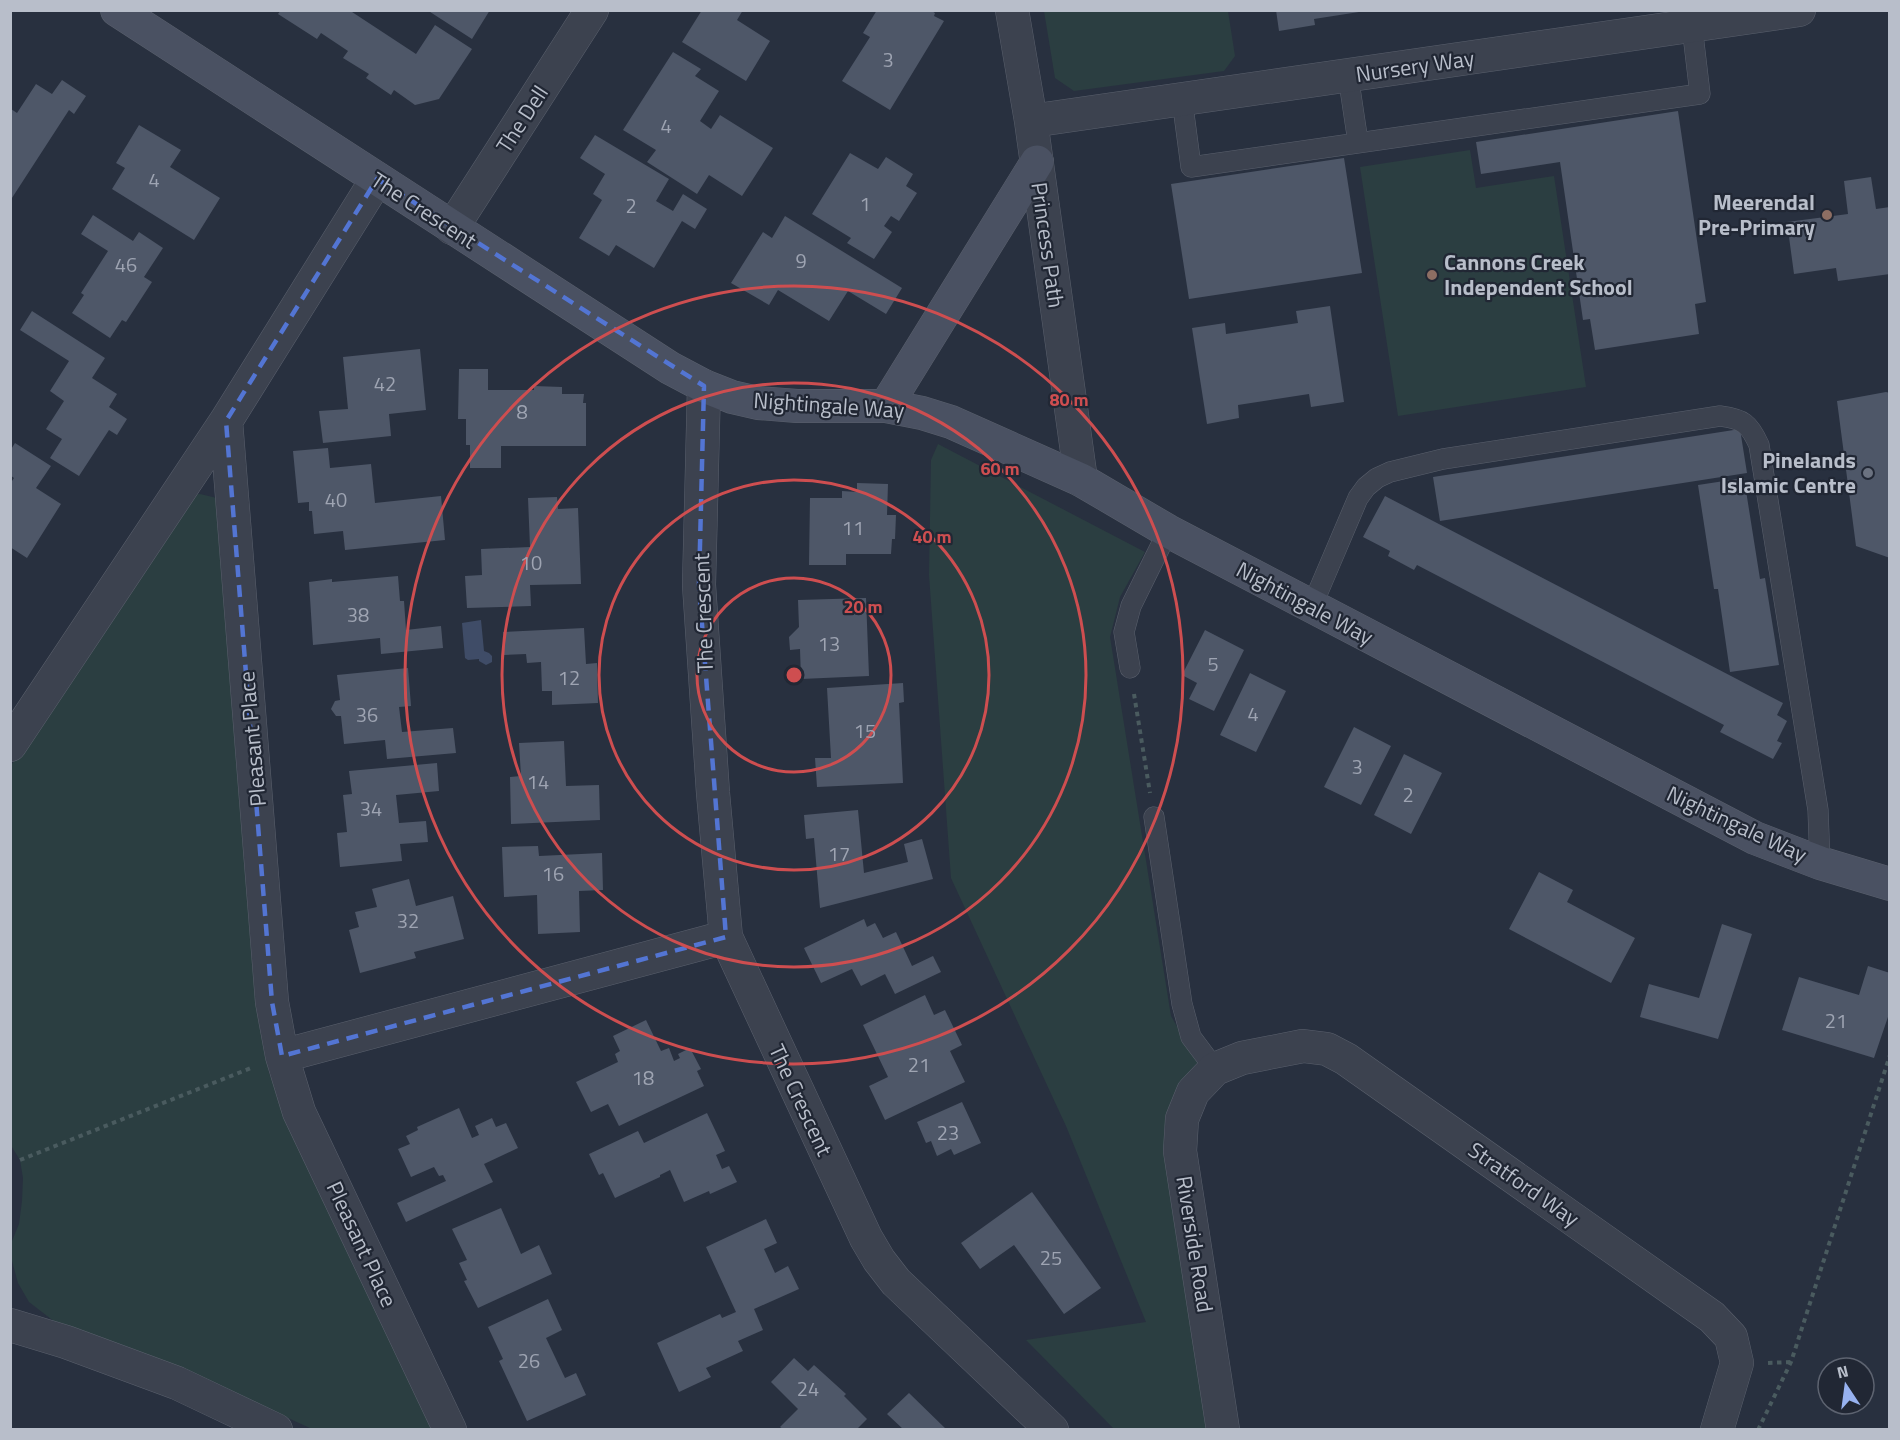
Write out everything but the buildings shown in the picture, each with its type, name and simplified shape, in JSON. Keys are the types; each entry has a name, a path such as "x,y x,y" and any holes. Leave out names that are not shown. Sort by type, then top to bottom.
{"street":[{"name":"The Crescent","path":"117,10 670,368 704,386 699,585 713,793 726,937 861,1227 879,1260 896,1282 1052,1430"},
{"name":"The Dell","path":"453,228 592,10"},
{"name":"Princess Path","path":"1012,10 1031,122 1081,480"},
{"name":"Nursery Way","path":"1031,122 1799,10"},
{"path":"886,406 1036,162"},
{"path":"10,745 226,421 377,179"},
{"name":"Nightingale Way","path":"704,386 732,397 758,403 797,406 886,406 922,412 951,422 1081,480 1168,531 1755,838 1890,884"},
{"name":"Pleasant Place","path":"226,421 272,1002 282,1056 299,1112 450,1430"},
{"path":"282,1056 726,937"},
{"name":"Stratford Way","path":"1215,1069 1242,1058 1303,1046 1327,1049 1347,1059 1712,1317 1731,1337 1737,1363 1718,1430"},
{"name":"Riverside Road","path":"1215,1069 1193,1092 1182,1119 1180,1151 1223,1430"},
{"path":"10,1325 66,1342 177,1383 276,1430"}],"lane":[{"path":"1182,99 1191,167 1700,94 1692,26"},
{"path":"1348,75 1358,142"},
{"path":"1312,606 1358,498 1377,478 1390,472 1472,454 1720,416 1738,418 1752,429 1759,445 1818,810 1820,862"},
{"path":"1130,668 1124,632 1131,606 1168,531"},
{"path":"1154,818 1182,1004 1191,1036 1215,1069"}],"path":[{"path":"1130,668 1154,818"},
{"path":"1758,1430 1791,1362 1890,1055"},
{"path":"20,1160 282,1056"}],"highlighted area":[{"path":"377,179 704,386 699,585 726,937 282,1056 272,1002 226,421"}],"shaded area":[{"path":"1044,11 1228,11 1235,56 1224,71 1074,91 1055,78"},
{"path":"1470,150 1476,188 1554,176 1586,387 1398,416 1360,167"},
{"path":"938,444 1145,552 1120,597 1110,637 1171,1016 1198,1063 1170,1105 1164,1130 1209,1429 1114,1429 1026,1340 1146,1322 1066,1126 951,878 929,575 931,460"},
{"path":"200,494 217,498 269,1073 435,1429 312,1429 247,1399 64,1329 29,1302 18,1283 12,1261 12,1241 19,1224 23,1178 20,1160 10,1144 10,767 183,502 192,495"}],"water":[{"path":"481,620 484,651 492,656 492,662 486,665 479,659 465,658 462,623"}],"place":[{"name":"Meerendal Pre-Primary","path":"1827,215"},
{"name":"Cannons Creek Independent School","path":"1432,275"},
{"name":"Pinelands Islamic Centre","path":"1868,473"}]}
